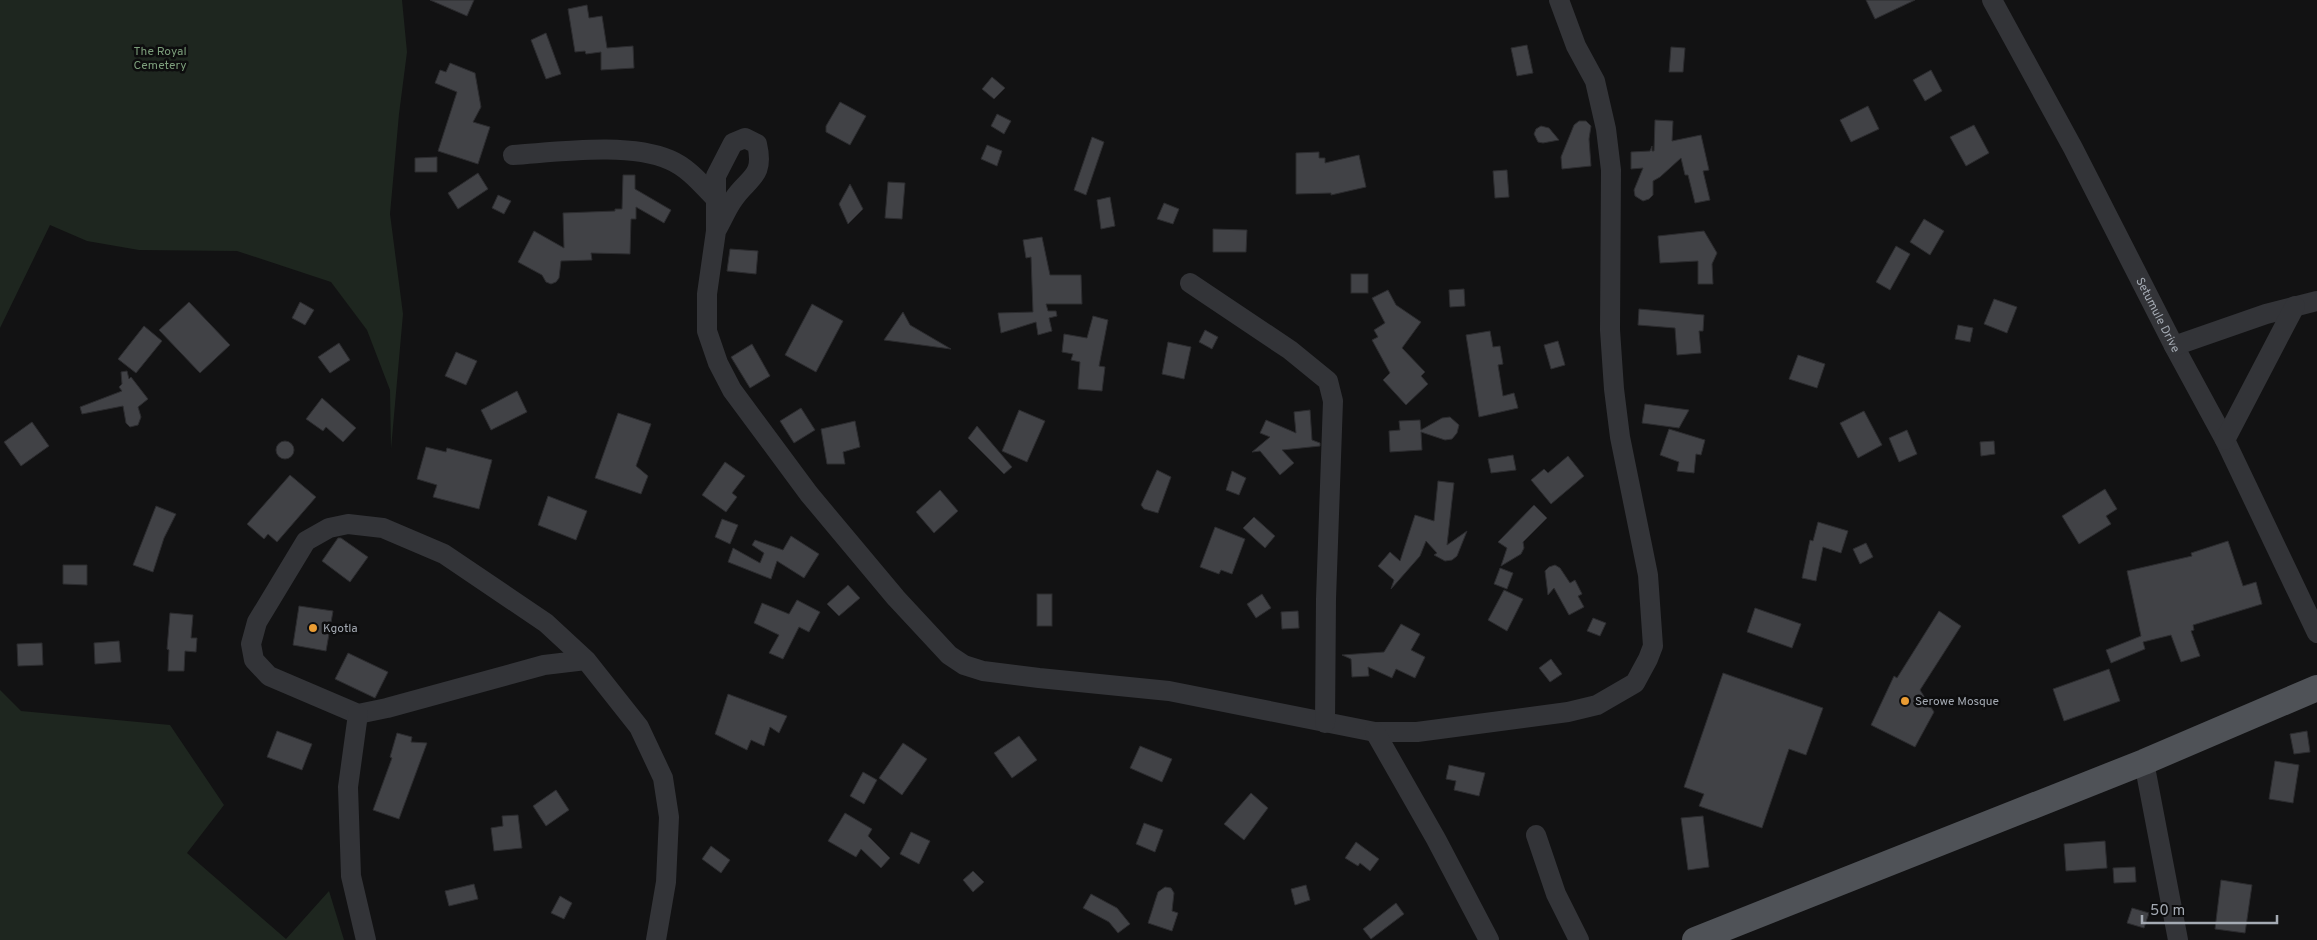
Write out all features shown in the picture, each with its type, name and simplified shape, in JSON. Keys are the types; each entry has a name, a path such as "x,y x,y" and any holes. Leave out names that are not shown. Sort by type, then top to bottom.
{"main road":[{"path":"1695,940 1724,934 2144,762 2317,688"}],"street":[{"path":"716,231 733,199 752,180 761,160 757,144 745,138 732,143 716,176 716,231 707,294 708,331 718,363 732,390 809,494 896,598 949,655 964,665 983,671 1039,678 1169,690 1375,732 1426,731 1568,712 1597,705 1634,683 1653,646 1648,576 1620,436 1614,389 1610,330 1611,179 1606,129 1595,81 1576,46 1559,0"},
{"name":"Setumule Drive","path":"1992,0 2074,148 2174,346 2225,440 2317,633"},
{"path":"513,154 638,151 670,160 688,171 717,200"},
{"path":"1190,283 1290,350 1328,381 1334,401 1326,599 1325,723"},
{"path":"2174,346 2266,314 2317,301"},
{"path":"2225,440 2295,306"},
{"path":"586,660 544,665 388,708 358,714 269,676 254,660 251,644 257,622 306,541 329,528 348,524 382,528 444,554 546,623 586,660 639,727 663,778 669,817 666,882 656,940"},
{"path":"358,714 348,787 351,876 366,940"},
{"path":"1375,732 1436,839 1489,940"},
{"path":"2144,762 2178,940"},
{"path":"1536,835 1556,894 1579,940"}],"green space":[{"name":"The Royal Cemetery","path":"0,0 402,0 407,52 390,214 403,314 391,449 390,390 367,330 331,282 237,251 139,250 87,241 50,225 0,328"},
{"path":"0,690 21,711 170,725 224,805 187,853 286,939 329,891 344,940 0,940"}],"building":[{"path":"430,0 474,0 467,16"},
{"path":"1866,0 1915,0 1875,19"},
{"path":"587,5 589,18 602,16 607,48 633,46 634,68 601,70 601,52 586,54 585,51 575,52 568,9"},
{"path":"546,33 561,74 546,79 531,40"},
{"path":"1527,45 1533,73 1517,76 1511,48"},
{"path":"1671,47 1685,48 1683,72 1669,72"},
{"path":"450,63 475,73 481,107 473,122 490,127 478,164 438,151 457,92 435,83 440,70 446,72"},
{"path":"1931,70 1942,91 1925,101 1913,80"},
{"path":"992,77 1005,88 994,99 982,89"},
{"path":"840,102 866,116 850,145 826,132 826,126"},
{"path":"1868,106 1879,129 1851,142 1840,120"},
{"path":"997,114 1011,121 1004,134 991,126"},
{"path":"1655,120 1673,121 1672,141 1701,135 1709,170 1703,171 1710,200 1695,203 1688,175 1685,175 1681,158 1653,181 1653,195 1649,199 1643,201 1635,196 1634,190 1643,168 1631,169 1631,152 1650,151 1652,146 1652,151 1654,151"},
{"path":"1579,121 1586,121 1591,126 1589,139 1591,166 1562,169 1561,157 1574,125"},
{"path":"1974,125 1989,153 1966,166 1950,137"},
{"path":"1541,126 1549,128 1559,140 1538,142 1534,134 1536,129"},
{"path":"1092,137 1104,142 1086,195 1074,190"},
{"path":"987,145 1002,151 997,166 981,159"},
{"path":"1319,152 1319,158 1325,158 1325,163 1359,155 1366,187 1331,195 1331,193 1296,194 1296,153"},
{"path":"437,157 437,172 415,172 415,158"},
{"path":"1507,170 1509,197 1495,198 1493,171"},
{"path":"478,173 488,189 458,209 448,193"},
{"path":"623,175 635,175 635,189 671,210 664,223 636,207 636,219 631,219 630,254 591,253 592,260 561,261 559,278 551,284 546,282 542,275 518,262 534,231 564,248 563,213 615,211 615,209 622,209"},
{"path":"888,182 905,183 902,219 885,218"},
{"path":"850,184 863,209 848,224 839,204"},
{"path":"498,195 511,201 504,214 492,208"},
{"path":"1110,197 1115,226 1101,229 1097,200"},
{"path":"1164,203 1179,209 1173,224 1157,219"},
{"path":"1924,219 1944,231 1930,255 1910,242"},
{"path":"1213,229 1247,230 1246,252 1213,252"},
{"path":"1704,231 1717,253 1712,264 1713,284 1698,284 1698,261 1660,263 1658,236"},
{"path":"1042,237 1050,275 1081,275 1082,304 1046,304 1048,311 1056,311 1057,316 1049,318 1052,331 1038,335 1036,322 1001,333 998,313 1033,312 1031,257 1026,258 1023,240"},
{"path":"1896,246 1910,254 1890,290 1876,282"},
{"path":"730,249 758,251 756,274 727,271"},
{"path":"1351,274 1368,274 1368,293 1351,293"},
{"path":"1464,289 1465,306 1450,307 1449,290"},
{"path":"1388,290 1396,305 1421,322 1402,348 1425,372 1421,376 1428,384 1406,405 1383,380 1390,373 1372,340 1378,337 1374,330 1385,323 1372,298"},
{"path":"1994,299 2017,307 2007,333 1984,324"},
{"path":"189,302 230,345 200,373 159,330"},
{"path":"300,302 314,310 305,325 292,318"},
{"path":"812,304 843,321 816,372 785,355"},
{"path":"1639,309 1704,315 1703,331 1699,331 1701,353 1677,355 1675,328 1638,325"},
{"path":"903,312 910,325 951,349 884,340"},
{"path":"1093,316 1108,320 1099,366 1105,367 1102,391 1078,389 1080,362 1071,360 1073,354 1062,352 1064,334 1087,338"},
{"path":"1958,325 1973,328 1970,342 1955,339"},
{"path":"144,326 162,341 136,373 118,359"},
{"path":"1205,330 1218,337 1212,349 1199,342"},
{"path":"1490,331 1493,347 1500,346 1503,364 1498,365 1503,396 1514,393 1518,408 1479,417 1466,335"},
{"path":"1558,341 1565,365 1551,369 1544,345"},
{"path":"1168,342 1191,347 1184,379 1162,374"},
{"path":"339,343 350,360 330,373 318,357"},
{"path":"752,344 770,376 750,388 731,357"},
{"path":"456,352 477,361 466,385 445,376"},
{"path":"1798,355 1825,364 1817,388 1789,379"},
{"path":"127,371 129,379 131,377 148,399 138,407 141,417 138,425 130,427 126,423 123,406 82,414 80,407 122,391 119,387 122,384 121,372"},
{"path":"517,391 527,412 491,430 481,410"},
{"path":"322,398 356,428 343,442 326,427 323,431 306,419"},
{"path":"1645,404 1689,410 1679,428 1642,423"},
{"path":"801,408 815,430 794,443 780,421"},
{"path":"1019,410 1045,421 1027,462 1002,451"},
{"path":"1310,410 1312,440 1320,443 1320,446 1282,450 1294,463 1280,475 1260,451 1252,452 1270,437 1260,433 1266,420 1296,433 1294,412"},
{"path":"1864,411 1882,445 1858,458 1840,423"},
{"path":"618,413 651,424 636,466 648,476 641,494 595,478"},
{"path":"1450,417 1459,425 1457,433 1452,439 1445,440 1421,432 1422,450 1390,452 1389,431 1400,430 1399,421 1420,420 1421,430 1442,418"},
{"path":"855,421 860,447 843,452 845,464 827,464 821,429"},
{"path":"32,422 49,446 21,466 4,442"},
{"path":"977,426 1012,467 1004,474 968,438"},
{"path":"1669,429 1705,440 1701,455 1696,454 1694,473 1677,471 1679,462 1660,455"},
{"path":"1907,430 1917,454 1899,462 1889,438"},
{"path":"281,441 289,441 294,446 292,457 281,459 276,454 276,446"},
{"path":"1994,441 1995,454 1981,456 1980,442"},
{"path":"426,447 446,452 447,448 492,460 479,509 433,497 437,485 417,479"},
{"path":"1513,455 1516,470 1491,473 1488,459"},
{"path":"1568,456 1584,476 1551,504 1531,480 1544,469 1548,473"},
{"path":"725,462 745,476 732,493 737,497 726,512 702,495"},
{"path":"1157,470 1171,477 1158,513 1144,509 1141,505"},
{"path":"1232,471 1246,478 1239,495 1226,490"},
{"path":"290,475 316,497 277,542 268,534 264,539 247,524"},
{"path":"1438,481 1454,483 1447,545 1467,531 1457,556 1452,560 1445,561 1434,555 1437,553 1426,541 1420,556 1391,589 1394,580 1378,566 1390,552 1400,561 1415,515 1434,521"},
{"path":"2105,489 2117,509 2106,516 2111,524 2079,544 2062,516"},
{"path":"940,490 958,511 934,533 916,512"},
{"path":"548,496 587,511 576,540 538,525"},
{"path":"1534,505 1547,518 1523,542 1524,548 1521,554 1501,566 1507,548 1498,542"},
{"path":"156,506 176,514 164,538 153,572 133,565"},
{"path":"1254,517 1275,536 1265,548 1243,528"},
{"path":"722,519 738,525 730,544 715,537"},
{"path":"1818,522 1848,531 1841,553 1823,547 1816,581 1802,578 1810,540 1813,541"},
{"path":"1215,527 1245,539 1232,574 1221,570 1219,574 1200,567"},
{"path":"791,536 819,554 804,578 777,561 771,579 728,562 733,548 760,563 764,553 752,545 755,540 783,550"},
{"path":"338,538 341,538 368,557 350,582 322,561"},
{"path":"2228,541 2243,586 2256,582 2262,604 2193,625 2194,630 2191,631 2200,656 2181,662 2171,635 2143,642 2145,649 2111,663 2106,650 2141,636 2127,571 2192,556 2191,553"},
{"path":"1866,543 1873,557 1860,564 1853,549"},
{"path":"63,565 87,565 87,585 63,584"},
{"path":"1555,565 1560,568 1570,583 1575,580 1582,594 1578,596 1584,607 1569,615 1554,588 1548,595 1545,571"},
{"path":"1500,568 1513,573 1507,589 1494,584"},
{"path":"848,585 860,598 839,616 827,604"},
{"path":"1504,590 1523,599 1507,631 1488,620"},
{"path":"1037,594 1052,594 1052,626 1037,626"},
{"path":"1262,594 1271,608 1256,618 1247,604"},
{"path":"797,600 820,612 809,632 799,627 783,659 769,653 779,635 754,623 762,603 789,614"},
{"name":"Kgotla","path":"299,606 333,611 326,651 293,645"},
{"path":"1755,608 1801,624 1792,648 1747,632"},
{"path":"1298,611 1299,628 1282,629 1281,612"},
{"path":"1939,611 1961,626 1920,690 1934,712 1915,747 1871,725 1894,676 1897,678"},
{"path":"170,613 193,615 191,638 197,638 196,652 185,651 184,671 168,671 169,650 167,649"},
{"path":"1593,618 1606,623 1600,636 1587,631"},
{"path":"1401,624 1420,634 1411,650 1425,657 1415,678 1396,669 1392,678 1368,667 1369,676 1352,677 1351,659 1342,655 1384,652"},
{"path":"119,641 121,662 95,664 94,643"},
{"path":"42,643 43,665 18,666 17,644"},
{"path":"348,653 388,672 375,698 335,679"},
{"path":"1551,659 1562,674 1550,682 1539,668"},
{"path":"2109,669 2120,701 2064,721 2053,689"},
{"path":"1723,673 1823,708 1806,755 1789,749 1762,828 1699,806 1704,794 1684,787"},
{"path":"728,694 787,716 779,733 770,727 764,746 751,740 747,750 715,734"},
{"path":"277,731 312,744 302,770 267,757"},
{"path":"2307,731 2310,752 2294,754 2290,734"},
{"path":"397,733 412,737 411,742 427,743 399,819 373,810 392,758 390,757"},
{"path":"1019,736 1037,760 1012,778 994,753"},
{"path":"903,743 927,759 902,795 879,778"},
{"path":"1140,746 1172,759 1162,782 1130,768"},
{"path":"2275,761 2299,765 2293,803 2269,799"},
{"path":"1449,765 1485,773 1479,796 1454,790 1456,781 1446,779"},
{"path":"863,772 877,780 864,804 850,796"},
{"path":"556,790 569,810 546,826 533,806"},
{"path":"1251,793 1268,808 1244,840 1224,824"},
{"path":"845,813 872,829 868,836 890,858 881,868 861,849 856,857 828,841"},
{"path":"518,815 522,848 494,851 491,828 503,826 502,816"},
{"path":"1703,816 1709,867 1688,870 1681,818"},
{"path":"1144,823 1163,830 1155,852 1136,844"},
{"path":"911,832 930,841 919,864 900,854"},
{"path":"2105,841 2107,868 2066,871 2064,844"},
{"path":"1356,842 1379,859 1370,871 1360,863 1358,866 1345,858"},
{"path":"711,846 730,860 721,873 702,859"},
{"path":"2135,867 2136,882 2114,883 2113,868"},
{"path":"973,871 984,882 973,892 963,880"},
{"path":"2221,880 2252,885 2245,933 2215,929"},
{"path":"474,884 478,899 449,906 445,891"},
{"path":"1306,885 1310,900 1295,905 1291,889"},
{"path":"1165,887 1171,888 1174,893 1172,911 1178,913 1172,931 1148,923 1158,892"},
{"path":"1091,894 1117,908 1130,924 1118,933 1109,922 1083,908"},
{"path":"560,896 572,903 564,919 551,913"},
{"path":"1396,903 1404,914 1371,939 1363,929"},
{"path":"2132,908 2149,913 2144,928 2127,923"}],"place":[{"name":"Kgotla","path":"313,628"},
{"name":"Serowe Mosque","path":"1905,701"}]}
